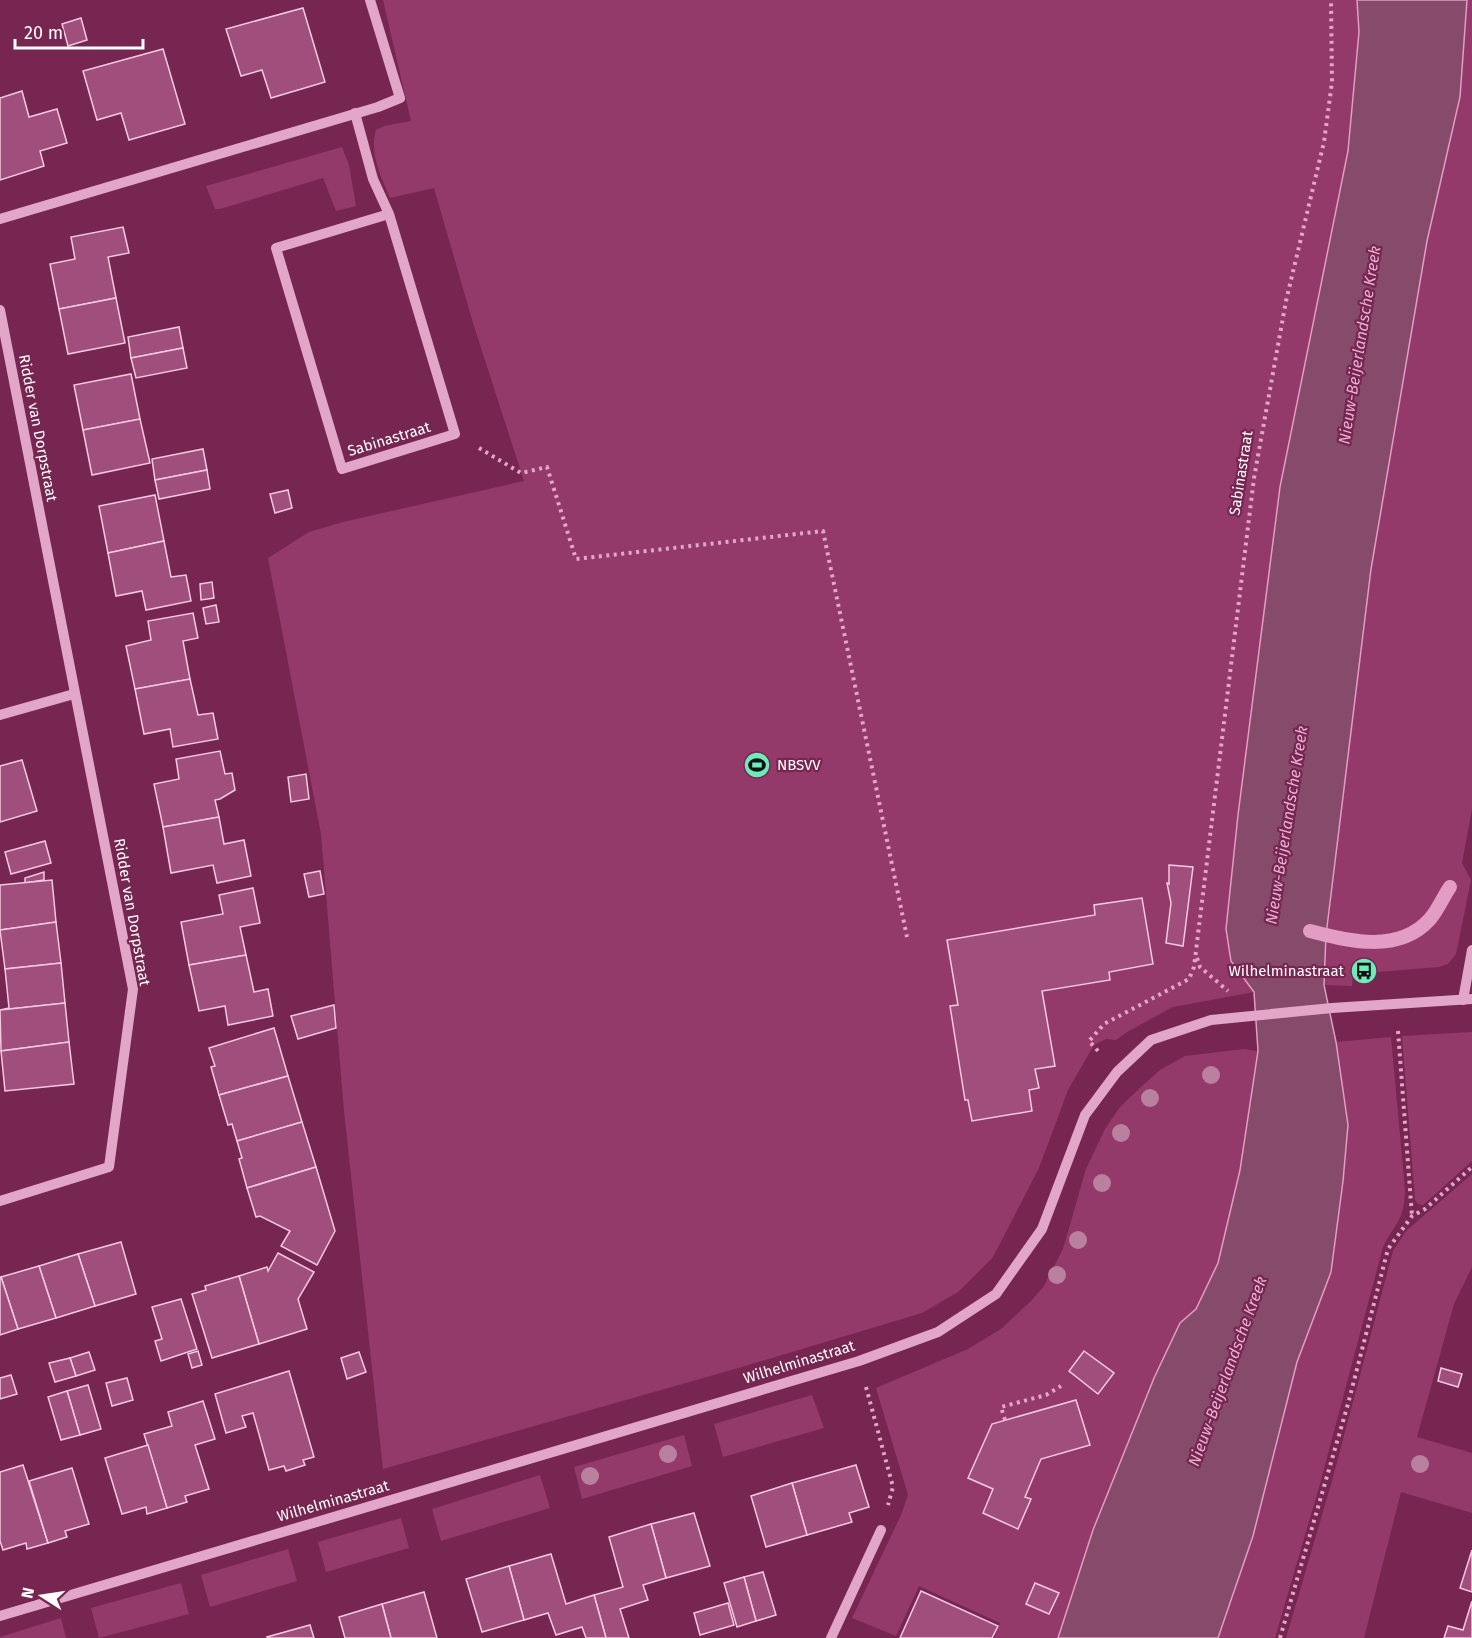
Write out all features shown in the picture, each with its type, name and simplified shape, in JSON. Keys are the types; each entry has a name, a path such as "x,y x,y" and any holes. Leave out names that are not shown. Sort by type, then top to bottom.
{"street":[{"path":"0,219 400,98 370,0"},
{"name":"Sabinastraat","path":"355,112 372,179 389,214 455,434 342,469 276,248 389,214"},
{"name":"Ridder van Dorpstraat","path":"0,310 133,989 109,1167 0,1201"},
{"path":"0,715 74,694"},
{"path":"1467,999 1472,950"},
{"name":"Wilhelminastraat","path":"0,1616 859,1361 938,1332 996,1294 1042,1229 1085,1115 1117,1072 1151,1040 1210,1020 1332,1008 1467,999"},
{"path":"831,1638 881,1530"}],"path":[{"name":"Sabinastraat","path":"1243,1017 1227,990 1200,967 1196,954 1254,478 1286,301 1324,142 1332,82 1331,0"},
{"path":"455,434 521,473 547,466 576,559 822,531 908,937"},
{"path":"1395,1004 1412,1216"},
{"path":"1280,1638 1348,1404 1388,1249 1412,1216 1425,1209 1472,1167"},
{"path":"859,1361 893,1487 881,1530"},
{"path":"1005,1420 1001,1407 1046,1395 1060,1386"}],"shaded area":[{"name":"NBSVV","path":"383,0 1357,0 1359,32 1348,151 1280,487 1238,815 1226,929 1231,961 1254,992 1173,1007 1116,1040 1106,1039 1094,1045 1068,1090 1039,1168 993,1257 958,1292 922,1313 735,1369 383,1469 344,1111 321,834 268,558 309,532 343,522 524,481 473,323 434,188 390,198 377,165 374,148 376,130 384,126 411,121"},
{"path":"1467,0 1472,0 1472,809 1462,863 1471,880 1456,954 1448,964 1439,967 1353,974 1352,986 1324,985 1326,935 1371,569 1427,241 1460,97"},
{"path":"342,147 349,165 356,206 336,211 323,178 220,209 215,209 206,186"},
{"path":"1472,1032 1472,1161 1423,1205 1418,1204 1415,1200 1402,1036"},
{"path":"1391,1037 1405,1190 1403,1209 1383,1247 1320,1484 1275,1638 1218,1638 1253,1536 1297,1362 1331,1272 1348,1125 1336,1042"},
{"path":"1244,1049 1258,1051 1240,1170 1218,1263 1196,1309 1180,1323 1154,1378 1093,1530 1058,1638 994,1638 1000,1623 919,1586 896,1636 852,1618 901,1515 908,1495 876,1388 968,1349 1001,1329 1031,1301 1044,1286 1063,1249 1086,1169 1105,1129 1120,1107 1141,1087 1160,1070 1185,1056"},
{"path":"1472,1174 1472,1267 1454,1304 1417,1437 1472,1453 1472,1513 1401,1492 1364,1638 1286,1638 1332,1481 1393,1251 1406,1231"},
{"path":"812,1395 824,1428 723,1457 714,1424"},
{"path":"684,1435 692,1466 582,1499 574,1467"},
{"path":"540,1475 550,1508 441,1541 432,1509"},
{"path":"401,1518 409,1548 326,1572 318,1542"},
{"path":"288,1549 297,1581 210,1607 201,1575"},
{"path":"181,1583 189,1614 99,1638 91,1608"},
{"path":"61,1618 66,1638 0,1638 0,1637"}],"water":[{"name":"Nieuw-Beijerlandsche Kreek","path":"1357,0 1467,0 1460,97 1427,241 1371,569 1326,935 1324,985 1336,1042 1348,1125 1331,1272 1297,1362 1253,1536 1218,1638 1058,1638 1093,1530 1154,1378 1180,1323 1196,1309 1218,1263 1240,1170 1258,1051 1254,992 1231,961 1226,929 1238,815 1280,487 1348,151 1359,32"}],"building":[{"path":"303,8 325,82 271,98 262,70 241,76 226,29"},
{"path":"81,18 87,40 68,46 62,24"},
{"path":"163,49 185,124 129,140 121,113 97,120 83,71"},
{"path":"22,91 29,117 57,109 67,143 40,151 44,166 0,180 0,98"},
{"path":"123,227 129,253 108,257 116,298 59,309 50,264 75,259 71,237"},
{"path":"116,298 125,343 68,354 59,309"},
{"path":"179,327 183,348 131,358 128,337"},
{"path":"183,348 187,368 136,378 131,358"},
{"path":"131,374 140,419 83,430 74,385"},
{"path":"140,419 150,463 92,475 83,430"},
{"path":"203,449 207,470 155,480 152,459"},
{"path":"207,470 210,489 159,499 155,480"},
{"path":"288,490 292,508 275,513 270,494"},
{"path":"155,495 164,541 108,553 99,506"},
{"path":"164,541 171,577 186,575 191,601 146,610 142,591 116,596 108,553"},
{"path":"212,582 214,598 201,600 200,584"},
{"path":"216,605 219,622 206,624 203,608"},
{"path":"193,613 198,638 183,641 190,679 135,689 126,646 151,640 148,621"},
{"path":"190,679 198,715 213,713 218,739 173,747 170,729 144,734 135,689"},
{"path":"220,751 225,774 232,773 235,790 215,800 219,817 163,827 154,784 179,779 176,759"},
{"path":"22,760 37,811 0,822 0,766"},
{"path":"306,774 309,799 291,802 288,777"},
{"path":"219,817 224,844 244,840 251,876 217,883 213,865 171,873 163,827"},
{"path":"45,841 51,863 11,874 5,852"},
{"path":"1169,865 1193,867 1183,946 1166,943 1171,903 1167,883 1169,884"},
{"path":"320,871 324,894 309,897 304,874"},
{"path":"44,872 44,880 25,883 25,878"},
{"path":"52,880 56,922 0,930 0,885"},
{"path":"253,888 260,923 240,927 246,955 189,965 181,922 223,914 219,895"},
{"path":"1142,898 1153,964 1109,972 1110,980 1042,991 1055,1066 1035,1069 1039,1088 1029,1090 1032,1111 972,1121 968,1100 965,1100 950,1006 958,1005 947,940 1095,915 1094,905"},
{"path":"56,922 61,963 5,969 0,930"},
{"path":"246,955 254,992 268,989 273,1016 228,1025 225,1006 199,1011 189,965"},
{"path":"61,963 65,1003 0,1010 9,1008 5,969"},
{"path":"65,1003 69,1042 1,1051 0,1010"},
{"path":"334,1005 336,1028 298,1039 291,1016"},
{"path":"274,1028 288,1076 219,1095 211,1067 215,1066 209,1048"},
{"path":"69,1042 74,1084 5,1091 1,1051"},
{"path":"288,1076 302,1122 237,1141 232,1124 228,1125 219,1095"},
{"path":"302,1122 316,1167 247,1188 237,1141"},
{"path":"316,1167 335,1231 317,1265 281,1246 290,1231 260,1216 256,1217 247,1188"},
{"path":"121,1242 136,1294 95,1306 78,1254"},
{"path":"278,1253 314,1272 298,1299 307,1329 259,1344 239,1276 267,1267 268,1271"},
{"path":"78,1254 95,1306 56,1318 39,1266"},
{"path":"39,1266 56,1318 18,1329 1,1277"},
{"path":"239,1276 259,1344 212,1358 192,1294 206,1290 205,1286"},
{"path":"0,1278 18,1329 0,1335"},
{"path":"181,1299 197,1349 161,1361 155,1341 162,1339 152,1307"},
{"path":"198,1351 202,1365 192,1368 188,1354"},
{"path":"1084,1351 1114,1373 1098,1394 1069,1371"},
{"path":"89,1352 95,1370 76,1376 70,1358"},
{"path":"359,1352 366,1372 347,1379 341,1358"},
{"path":"70,1358 76,1376 55,1382 49,1363"},
{"path":"1441,1368 1462,1374 1458,1387 1438,1381"},
{"path":"289,1371 314,1457 303,1460 305,1465 286,1471 284,1466 269,1470 253,1413 242,1416 246,1427 226,1433 215,1394"},
{"path":"11,1375 17,1394 0,1399 0,1378"},
{"path":"127,1378 133,1400 112,1406 106,1383"},
{"path":"88,1385 101,1429 80,1435 67,1391"},
{"path":"67,1391 80,1435 61,1440 48,1397"},
{"path":"1076,1400 1090,1445 1041,1459 1025,1497 1031,1499 1018,1529 983,1513 993,1489 968,1478 992,1424"},
{"path":"203,1401 215,1439 195,1445 209,1489 185,1496 187,1502 167,1508 144,1434 172,1426 168,1412"},
{"path":"148,1445 167,1508 147,1514 146,1507 122,1514 105,1458"},
{"path":"23,1465 48,1543 27,1549 26,1543 3,1550 0,1541 0,1472"},
{"path":"856,1465 869,1507 849,1513 852,1522 807,1535 792,1483"},
{"path":"72,1468 89,1524 65,1531 67,1537 48,1543 29,1481"},
{"path":"792,1483 807,1535 766,1547 751,1496"},
{"path":"694,1513 710,1566 666,1578 651,1524"},
{"path":"651,1524 666,1578 643,1585 648,1600 620,1609 629,1638 606,1638 594,1595 623,1587 609,1537"},
{"path":"1472,1550 1472,1592 1460,1588"},
{"path":"551,1554 566,1604 594,1595 606,1638 586,1638 582,1627 556,1635 548,1613 524,1620 509,1566"},
{"path":"509,1566 524,1620 482,1632 466,1579"},
{"path":"763,1572 776,1615 756,1621 744,1577"},
{"path":"744,1577 756,1621 737,1627 724,1583"},
{"path":"1035,1583 1059,1593 1049,1614 1026,1604"},
{"path":"921,1591 998,1626 992,1638 900,1638"},
{"path":"424,1592 437,1638 391,1638 382,1604"},
{"path":"1472,1601 1472,1638 1444,1638 1448,1626 1463,1630"},
{"path":"728,1603 734,1625 700,1635 694,1613"},
{"path":"382,1604 391,1638 345,1638 339,1617"},
{"path":"310,1625 314,1638 267,1637"}],"waterway":[{"path":"1310,931 1356,941 1388,941 1404,937 1418,930 1430,919 1450,887"}],"place":[{"name":"NBSVV","path":"757,765"},
{"name":"Wilhelminastraat","path":"1364,971"}]}
